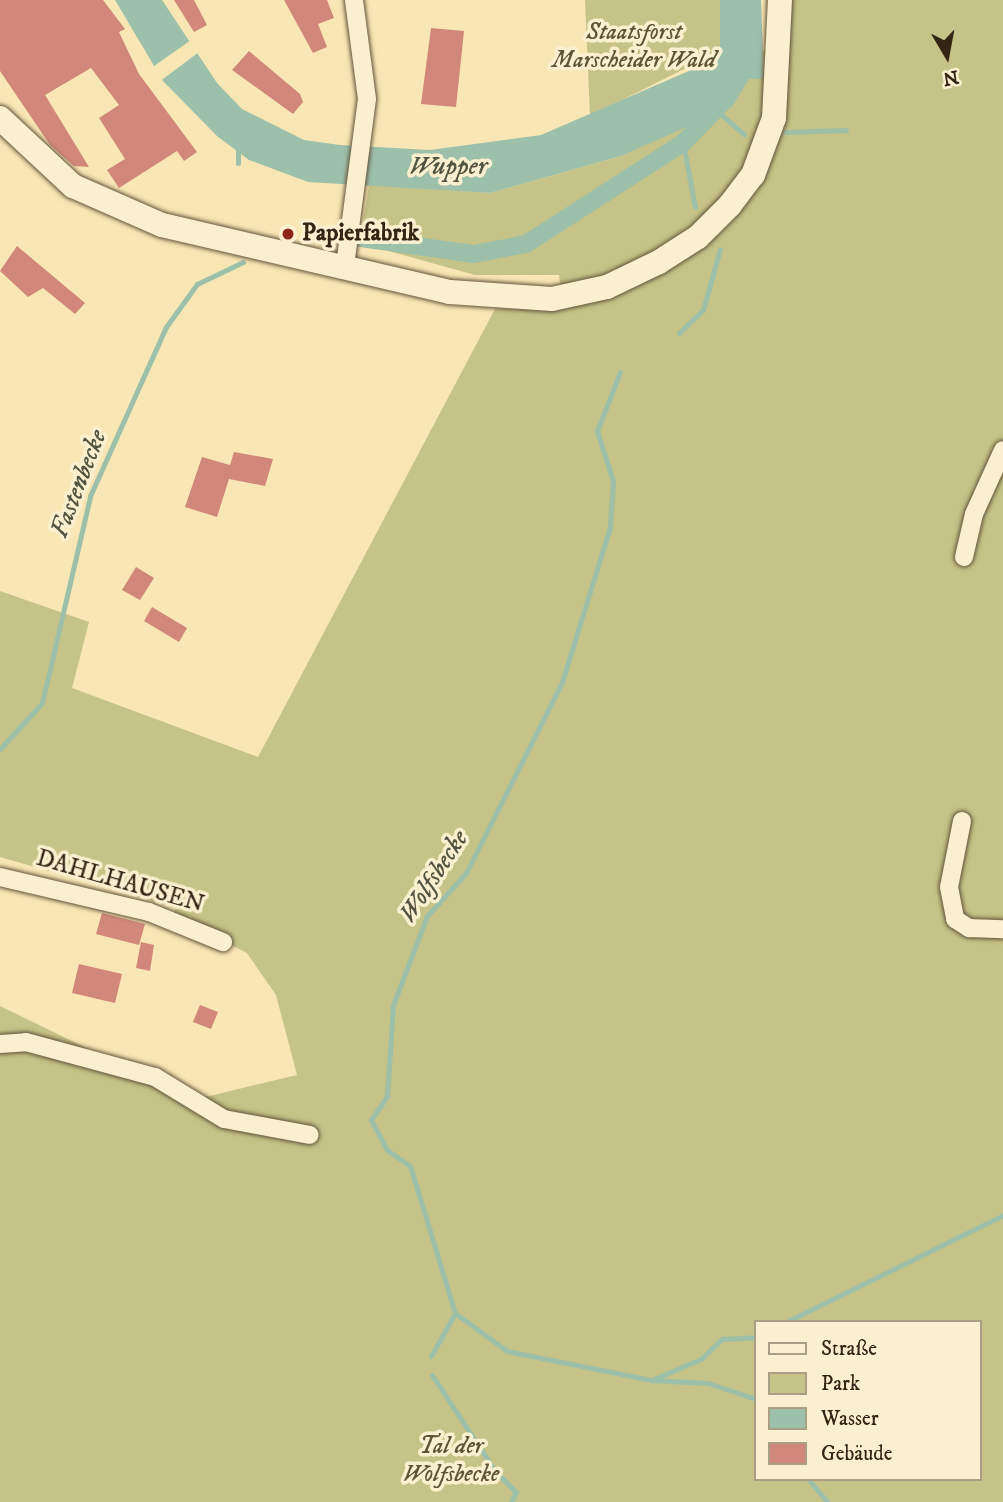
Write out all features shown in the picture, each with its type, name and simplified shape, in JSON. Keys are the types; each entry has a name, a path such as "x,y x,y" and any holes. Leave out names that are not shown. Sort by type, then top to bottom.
{"main road":[{"path":"0,118 46,167 118,209 345,267 513,301 587,293 659,262 715,222 765,149 780,82 780,0"}],"street":[{"path":"345,267 364,130 364,58 354,0"},
{"path":"964,557 974,514 1003,450"},
{"path":"962,821 949,887 955,919 969,928 1003,929"},
{"name":"DAHLHAUSEN","path":"0,877 149,912 223,942"},
{"path":"0,1044 26,1042 155,1077 224,1119 310,1135"}],"green space":[{"name":"Staatsforst Marscheider Wald","path":"585,0 720,0 720,51 590,116"},
{"name":"Tal der Wolfsbecke","path":"781,0 1003,0 1003,1502 0,1502 0,1006 193,1100 297,1075 276,995 247,953 173,916 176,908 0,857 0,591 89,622 72,688 258,757 495,309 563,307 559,275 475,275 360,243 369,185 490,193 621,156 749,79 764,79 763,51 782,43"}],"water":[{"name":"Wupper","path":"115,0 162,0 217,83 242,109 304,140 340,145 430,150 541,135 705,64 720,51 720,0 761,0 764,79 749,79 732,107 621,156 490,193 308,182 249,160 217,136 163,81"}],"pier":[{"path":"191,40 199,52 159,82 150,69"}],"building":[{"path":"0,0 103,0 125,29 119,32 139,74 197,152 184,161 177,151 119,188 107,170 125,159 99,118 119,105 91,68 45,95 89,167 74,166 50,145 0,71"},
{"path":"174,0 194,0 207,25 194,32"},
{"path":"284,0 327,0 334,18 318,24 327,47 313,53"},
{"path":"431,28 464,31 456,107 421,104"},
{"path":"249,51 300,94 303,102 293,114 232,70"},
{"path":"17,246 85,303 75,314 43,288 28,297 0,271"},
{"path":"234,452 273,459 265,486 229,479 217,517 185,507 202,457 230,465"},
{"path":"136,567 154,578 140,600 122,590"},
{"path":"152,607 187,628 179,642 144,621"},
{"path":"102,913 145,924 139,945 96,934"},
{"path":"141,942 154,945 150,971 136,968"},
{"path":"79,964 122,974 115,1003 72,993"},
{"path":"200,1005 218,1012 211,1029 193,1022"}],"waterway":[{"path":"361,238 474,254 526,244 683,143 724,101"},
{"path":"716,110 744,134"},
{"path":"785,132 846,130"},
{"path":"683,143 695,207"},
{"name":"Fastenbecke","path":"238,145 238,163"},
{"path":"679,333 703,310 720,249"},
{"name":"Fastenbecke","path":"0,749 42,703 90,496 166,327 197,284 243,262"},
{"name":"Wolfsbecke","path":"431,1356 455,1313 410,1166 387,1150 371,1120 387,1096 393,1005 427,916 466,873 562,682 610,527 613,481 597,431 620,372"},
{"path":"790,1320 1003,1215"},
{"path":"455,1313 507,1351 651,1380 708,1383 754,1398"},
{"path":"654,1379 701,1359 722,1339 754,1337"},
{"name":"Wolfsbecke","path":"432,1375 495,1471 516,1492 511,1502"},
{"path":"810,1481 827,1502"}],"place":[{"name":"Papierfabrik","path":"288,234"}]}
